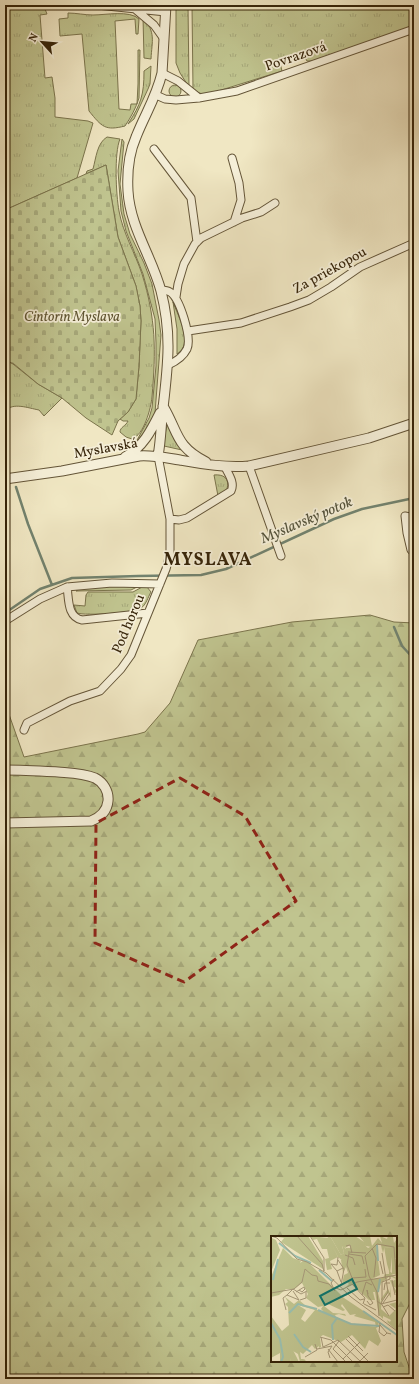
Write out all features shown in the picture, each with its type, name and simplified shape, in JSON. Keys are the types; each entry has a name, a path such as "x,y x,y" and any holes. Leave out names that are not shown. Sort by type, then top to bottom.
{"street":[{"path":"97,5 166,8 162,73 156,95 135,138 130,156 128,191 133,220 154,268 161,290 168,328 168,365 158,456"},
{"path":"138,7 164,39"},
{"name":"Povrazová","path":"156,95 171,101 199,98 237,91 414,30"},
{"path":"162,73 178,81 199,98"},
{"path":"154,149 191,198 197,242"},
{"path":"232,158 239,183 241,200 234,222"},
{"path":"168,365 182,356 188,345 188,331 176,297 184,264 197,242 201,238 234,222 261,212 275,203"},
{"name":"Za priekopou","path":"188,331 241,323 308,300 360,268 414,243"},
{"path":"161,290 169,291 176,297"},
{"path":"117,461 136,450 144,441 152,430 163,406"},
{"name":"Myslavská","path":"163,406 183,446 195,457 212,466"},
{"name":"Myslavská","path":"5,479 117,461 139,456 158,456 212,466 248,466 369,438 414,423"},
{"name":"Pod horou","path":"24,730 27,724 31,721 70,701 100,691 126,663 135,645 166,569 170,554 170,519 158,456"},
{"path":"248,466 281,556"},
{"path":"170,519 179,520 187,518 231,491 233,486 225,467"},
{"path":"411,550 405,516 414,518"},
{"path":"5,622 40,599 67,587 112,583 160,582"},
{"path":"67,587 71,611 74,617 78,619 82,620 148,613"},
{"path":"5,770 75,773 89,776 102,783 107,791 108,798 106,810 99,817 91,821 5,823"}],"highlighted area":[{"path":"180,778 245,816 296,901 184,982 95,943 96,823"}],"green space":[{"path":"5,5 29,5 45,9 47,14 40,15 45,78 52,77 55,98 55,117 93,123 77,178 5,210"},
{"path":"176,5 188,5 189,87 180,73 176,63"},
{"path":"192,5 414,5 414,26 312,61 307,61 304,56 297,56 280,63 282,71 215,92 202,94 193,90"},
{"path":"68,13 93,15 124,14 135,16 139,19 138,34 136,34 135,19 115,21 119,109 130,110 131,104 137,104 125,126 108,128 97,121 89,111 82,34 60,36 59,19 68,18"},
{"path":"143,17 152,32 151,59 144,58"},
{"path":"138,50 140,50 139,98 137,104"},
{"path":"151,66 150,84 134,119 128,124 141,99 144,71"},
{"path":"177,85 180,86 180,96 173,97 170,96 169,89 170,86"},
{"path":"107,137 120,139 116,164 116,185 119,211 123,227 147,290 154,335 154,364 150,408 143,427 132,439 126,437 120,432 128,421 123,421 120,419 128,412 136,399 141,321 140,306 136,286 118,237 106,165 86,174 87,171 93,169 99,147"},
{"path":"122,139 124,142 120,184 124,214 130,234 152,284 161,335 155,413 150,426 136,444 149,418 152,408 156,366 155,319 143,274 126,231 121,211 118,171"},
{"name":"Cintorín Myslava","path":"106,165 118,237 136,286 141,321 136,399 128,412 118,421 112,435 86,418 62,398 38,384 14,364 5,360 5,210"},
{"path":"173,302 185,337 182,349 177,354 177,329"},
{"path":"5,360 13,364 38,384 62,398 44,416 39,410 21,406 8,408 5,411"},
{"path":"168,421 174,439 182,450 164,446 163,443"},
{"path":"214,475 223,476 228,482 227,489 218,496"},
{"path":"139,586 131,590 76,591 81,588"},
{"path":"144,586 151,592 144,605 136,610 109,614 82,614 77,613 74,605 85,606 86,595 88,592 133,592"},
{"path":"370,615 394,622 414,623 414,1295 402,1319 404,1352 411,1373 411,1379 5,1379 5,703 24,757 145,732 170,703 198,640 292,622"}],"waterway":[{"path":"16,487 28,524 52,585"},
{"name":"Myslavský potok","path":"5,613 40,589 72,578 201,575 226,569 334,519 362,509 414,498"},
{"path":"394,627 402,646 414,659"}],"district":[{"name":"MYSLAVA","path":"208,560"}]}
